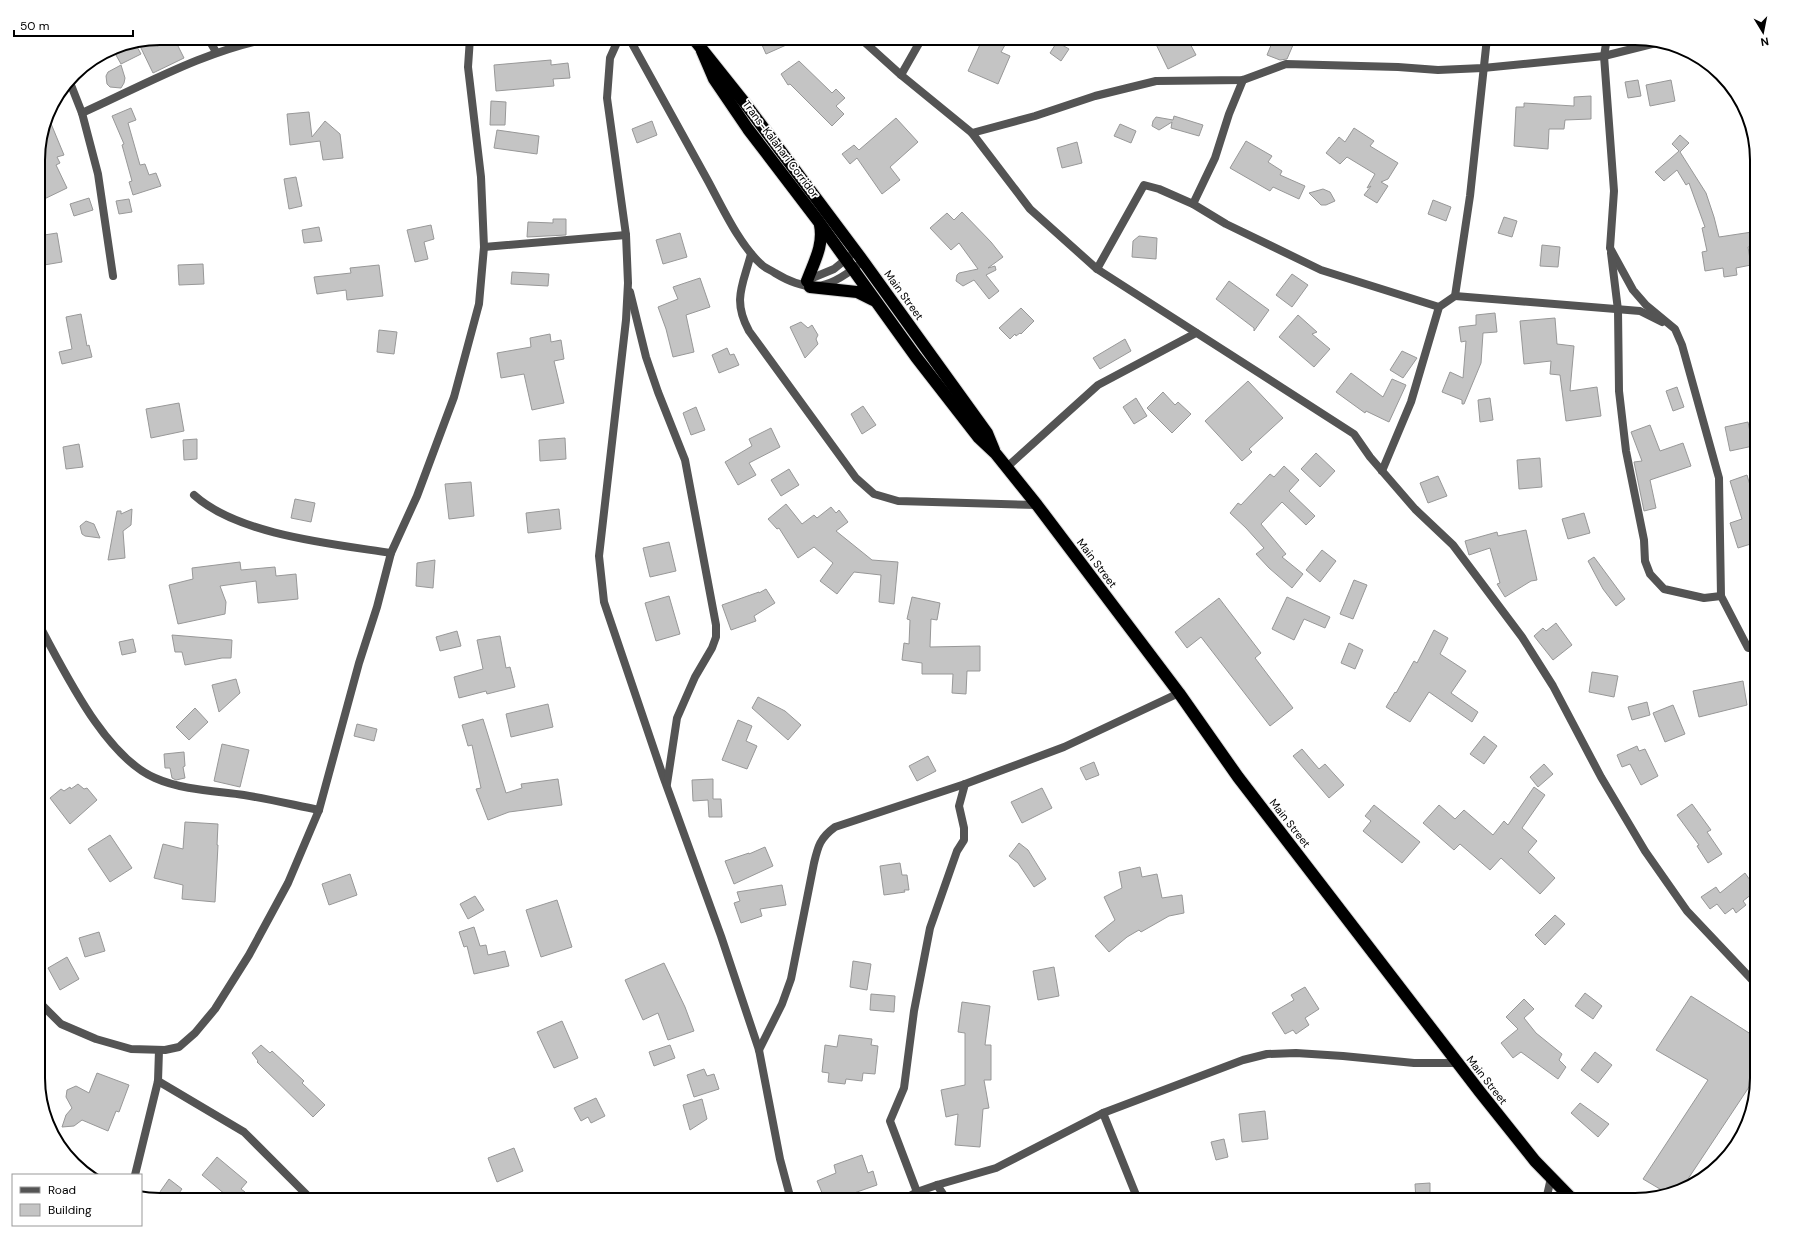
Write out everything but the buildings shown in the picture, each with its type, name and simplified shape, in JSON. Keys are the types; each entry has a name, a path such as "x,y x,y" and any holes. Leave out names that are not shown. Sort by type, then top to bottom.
{"highway":[{"name":"Trans-Kalahari Corridor","path":"698,45 744,102 856,251"},
{"name":"Trans-Kalahari Corridor","path":"702,51 714,79 748,129 819,222 845,259"},
{"path":"819,222 822,234 821,243 809,284 857,292 874,300"},
{"name":"Main Street","path":"856,251 987,433 996,454"},
{"name":"Main Street","path":"845,259 978,438 996,454 1037,505 1179,693 1238,777 1458,1063 1535,1161 1566,1193"}],"street":[{"path":"212,45 216,52"},
{"path":"82,113 216,52 240,45"},
{"path":"45,1008 61,1024 96,1039 131,1049 159,1050 178,1047 195,1033 215,1009 249,955 288,883 319,810 360,662 377,607 390,553 417,496 454,397 478,304 484,247 481,177 468,67 470,45"},
{"path":"615,45 610,58 607,98 626,235 628,283 626,320 599,556 604,602 667,787 722,936 759,1050 780,1159 789,1193"},
{"path":"634,45 730,221 751,254 762,266 794,284 832,283 841,279 863,261"},
{"path":"868,45 901,75 972,133 1030,209 1097,269 1354,434 1382,471 1415,509 1454,545 1522,637 1553,686 1601,777 1645,851 1687,911 1750,978"},
{"path":"901,75 918,45"},
{"path":"1454,296 1470,196 1486,45"},
{"path":"1606,45 1604,56 1614,192 1610,248 1618,310 1619,391 1626,451 1644,540 1646,561 1650,574 1664,589 1704,598 1721,596"},
{"path":"972,133 1035,116 1095,96 1156,81 1242,80 1286,64 1398,67 1438,70 1483,68 1604,56 1645,46"},
{"path":"1193,204 1215,158 1242,80"},
{"path":"71,86 82,113 98,174 113,276"},
{"path":"1097,269 1144,185 1159,189 1193,204 1226,224 1321,270 1439,306"},
{"path":"484,247 626,235"},
{"path":"1610,248 1633,290 1646,305 1675,329 1682,345 1719,478 1721,596 1748,648 1750,648"},
{"path":"809,284 834,269 856,251"},
{"path":"751,254 740,290 740,306 743,320 749,331 856,478 874,494 898,500 1037,505"},
{"path":"628,283 646,357 685,460 716,625 716,637 712,648 695,677 677,718 667,787"},
{"path":"1382,471 1411,402 1439,306 1454,296 1640,311 1675,329"},
{"path":"1007,467 1098,385 1196,333"},
{"path":"194,495 205,505 223,514 271,531 304,539 390,553"},
{"path":"45,635 83,702 110,741 136,767 155,778 176,784 319,810"},
{"path":"759,1050 782,1004 791,979 818,845 824,835 835,827 965,784 1064,747 1179,693"},
{"path":"965,784 959,806 964,828 964,840 957,851 930,928 914,1011 904,1088 890,1121 917,1192 996,1168 1103,1113 1243,1060 1266,1054 1296,1053 1414,1063 1458,1063"},
{"path":"135,1174 158,1081 159,1050"},
{"path":"158,1081 244,1132 305,1193"},
{"path":"1103,1113 1135,1193"},
{"path":"1548,1193 1552,1178"},
{"path":"936,1185 942,1193"}]}
